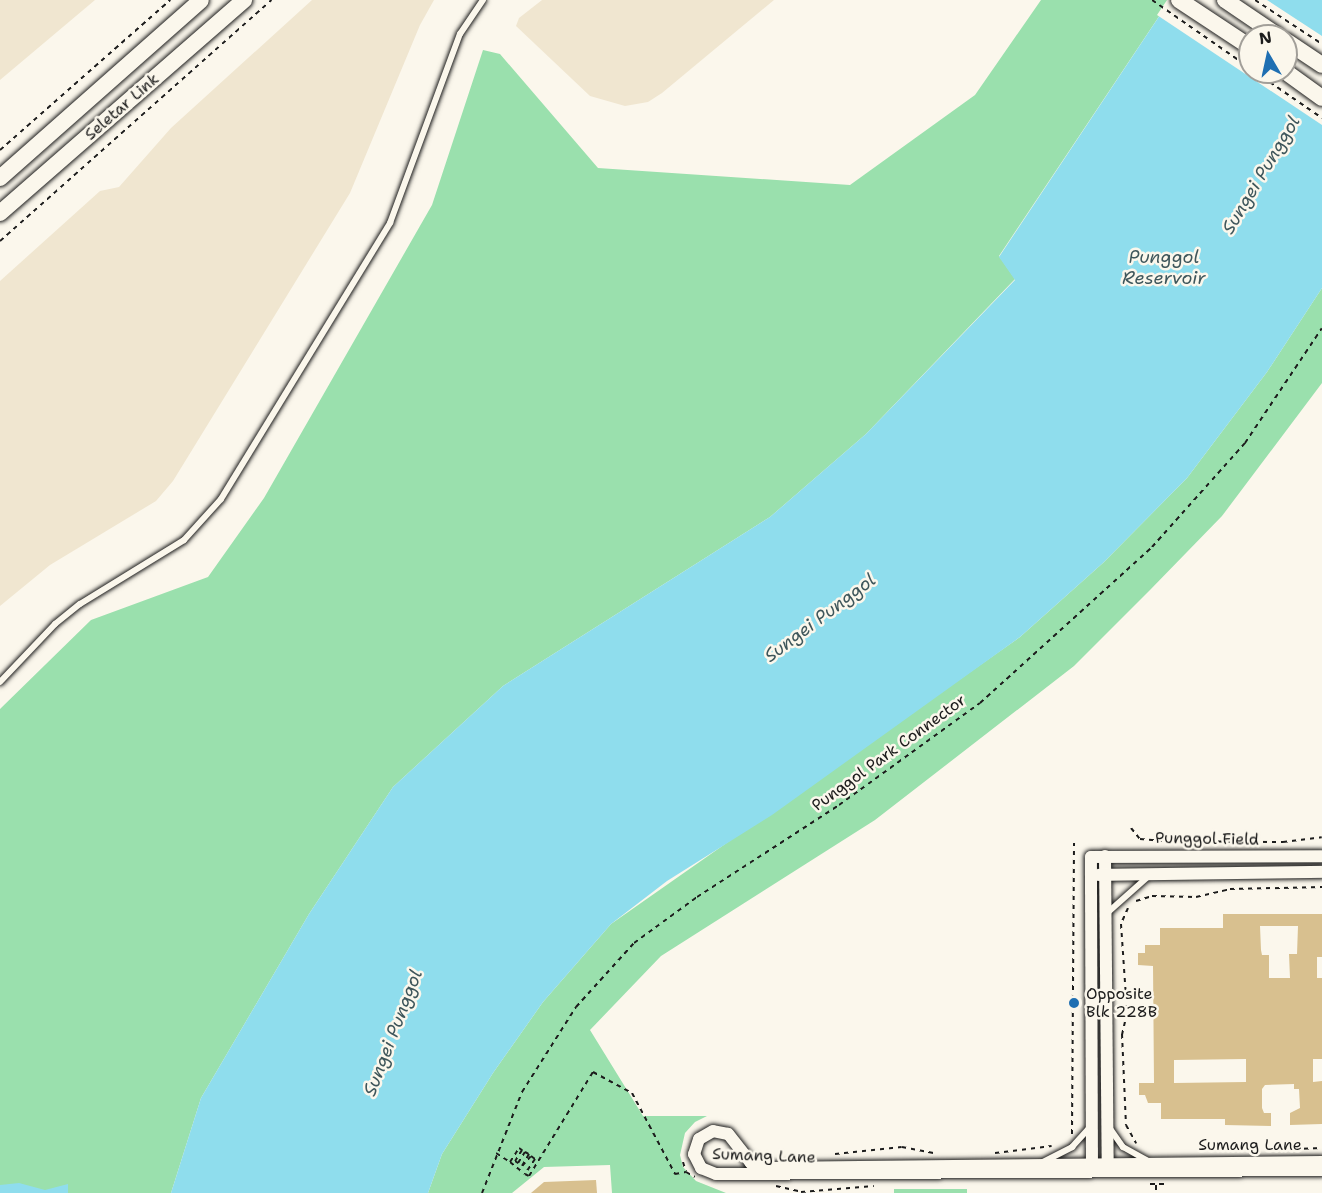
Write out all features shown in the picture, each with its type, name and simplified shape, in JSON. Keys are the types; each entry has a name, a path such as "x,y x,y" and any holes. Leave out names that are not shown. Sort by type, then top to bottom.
{"main road":[{"name":"Seletar Link","path":"0,178 201,0"},
{"name":"Seletar Link","path":"0,213 244,0"},
{"path":"1179,0 1238,39"},
{"path":"1225,0 1260,24"},
{"path":"1298,49 1322,65"},
{"path":"1298,81 1322,98"}],"street":[{"path":"1105,856 1107,1167"},
{"name":"Punggol Field","path":"1322,856 1091,857 1091,875 1322,872"},
{"path":"1091,875 1091,1168"},
{"name":"Sumang Lane","path":"1091,1168 1037,1164 767,1168 751,1163 734,1139 721,1131 705,1134 694,1154 701,1168 716,1174 1091,1168 1151,1162 1322,1162"},
{"name":"Sumang Lane","path":"1107,1167 1322,1170"}],"lane":[{"path":"0,682 56,624 80,604 184,540 221,499 390,223 460,34 483,0"},
{"path":"1105,915 1151,875"},
{"path":"1108,1124 1116,1141 1151,1162"},
{"path":"1037,1164 1072,1147 1091,1126"}],"path":[{"path":"0,150 170,0"},
{"path":"0,241 271,0"},
{"path":"1152,0 1238,60"},
{"path":"1256,0 1322,44"},
{"path":"1272,84 1322,118"},
{"name":"Punggol Park Connector","path":"482,1193 522,1092 576,1007 634,943 697,897 839,805 980,703 1152,547 1245,443 1322,328"},
{"path":"1131,828 1140,839 1164,841 1283,842 1322,837"},
{"path":"1064,1141 1072,1134 1075,1118 1074,843"},
{"path":"1140,1146 1126,1125 1122,1034 1127,1013 1121,924 1133,902 1152,896 1196,897 1230,889 1322,887"},
{"path":"496,1153 529,1176 593,1072 632,1093 675,1174 686,1172 695,1177"},
{"path":"988,1154 1058,1144"},
{"path":"830,1155 902,1147 944,1155"},
{"path":"510,1162 519,1148 522,1150 515,1161 518,1162 525,1152 529,1154 522,1166 531,1156 535,1159 525,1174"},
{"path":"1286,1149 1322,1148"},
{"path":"684,1156 686,1172"},
{"path":"1156,1185 1156,1193"}],"shaded area":[{"path":"0,0 95,0 0,80"},
{"path":"312,0 434,0 420,25 350,193 173,481 156,501 50,565 0,606 0,281 100,191 119,187 171,128"},
{"path":"542,0 774,0 662,93 648,102 625,106 590,96 516,26 519,18"}],"green space":[{"path":"1041,0 1170,0 999,256 1015,279 866,434 770,517 503,686 393,787 309,914 201,1098 171,1193 0,1193 0,709 91,620 208,577 264,498 432,205 483,50 500,54 598,168 850,185 975,95"},
{"path":"1322,288 1322,383 1222,516 1150,590 1074,666 875,820 661,956 590,1030 643,1116 707,1116 695,1122 685,1133 680,1155 683,1167 696,1181 726,1193 612,1193 610,1165 544,1167 512,1193 428,1193 442,1154 493,1073 543,1002 611,924 1020,637 1104,562 1187,478 1267,372"},
{"path":"894,1189 967,1189 967,1193 894,1193"}],"water":[{"name":"Punggol Reservoir","path":"1170,0 1322,0 1322,288 1267,372 1187,478 1104,562 1020,637 772,815 667,881 611,924 543,1002 493,1073 442,1154 428,1193 171,1193 201,1098 309,914 393,787 503,686 770,517 866,434 1015,280 999,257"},
{"path":"19,1183 45,1190 68,1184 68,1193 0,1193 0,1185"}],"pier":[{"path":"1167,0 1267,0 1322,36 1322,125 1260,84 1298,84 1298,24 1238,24 1238,69 1157,15"}],"building":[{"path":"1223,914 1322,914 1322,957 1317,957 1317,978 1322,978 1322,1059 1313,1059 1313,1082 1322,1081 1322,1124 1290,1125 1290,1113 1300,1108 1299,1089 1294,1089 1294,1084 1265,1085 1262,1089 1262,1108 1264,1113 1271,1113 1271,1126 1225,1125 1225,1119 1161,1119 1161,1103 1148,1103 1145,1095 1139,1095 1139,1083 1154,1083 1153,966 1138,965 1138,953 1145,953 1145,945 1160,945 1160,928 1223,928","holes":["1260,926 1298,926 1297,954 1289,954 1290,978 1269,978 1269,955 1262,955","1246,1059 1246,1082 1174,1083 1174,1060"]},
{"path":"596,1180 597,1193 531,1193 544,1182"}],"place":[{"name":"Opposite Blk 228B","path":"1074,1003"}],"water label":[{"name":"Sungei Punggol","path":"1261,175"},
{"name":"Sungei Punggol","path":"820,618"},
{"name":"Sungei Punggol","path":"393,1033"}]}
